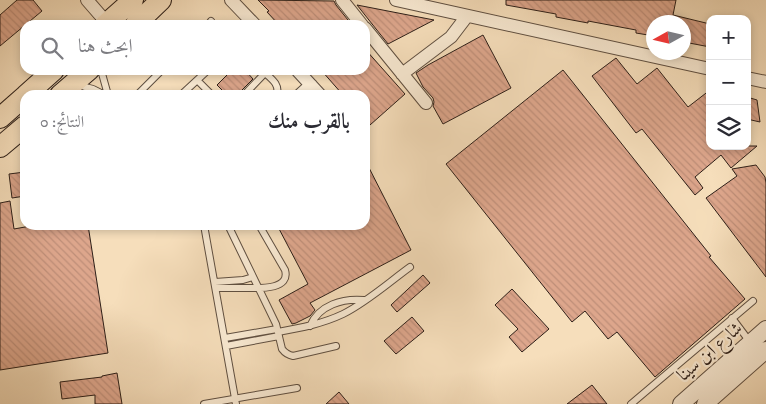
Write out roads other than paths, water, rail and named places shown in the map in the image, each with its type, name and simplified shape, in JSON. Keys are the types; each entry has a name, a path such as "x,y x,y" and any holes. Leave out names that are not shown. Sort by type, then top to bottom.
{"main road":[{"path":"110,20 133,0"},
{"path":"140,20 161,0"},
{"path":"32,90 49,75"},
{"path":"66,90 83,75"},
{"path":"0,118 20,101"},
{"path":"0,147 20,130"}],"street":[{"path":"87,0 103,20"},
{"path":"231,0 250,20"},
{"path":"342,0 358,20"},
{"path":"396,0 426,3 468,16 706,68"},
{"path":"402,74 451,38 468,16"},
{"path":"370,34 426,103"},
{"path":"302,75 316,90"},
{"path":"751,79 766,82"},
{"path":"306,90 311,85"},
{"name":"شارع ابن سينا","path":"713,401 759,346 766,329"},
{"name":"شارع ابن سينا","path":"681,404 759,346"}],"lane":[{"path":"102,75 105,90"},
{"path":"142,90 157,75"},
{"path":"187,90 202,75"},
{"path":"248,90 261,75"},
{"path":"267,75 276,83 278,90"},
{"path":"197,80 207,90"},
{"path":"66,90 86,87 94,90"},
{"path":"205,230 235,402"},
{"path":"230,230 278,332 282,349 287,354 293,356 336,346"},
{"path":"215,285 258,288 274,286 284,280 285,270 262,230"},
{"path":"225,338 310,326 343,314 410,267"},
{"path":"215,285 253,277"},
{"path":"310,326 315,316 326,307 344,301 364,300"},
{"path":"631,404 753,301"},
{"path":"732,318 759,346"},
{"path":"226,346 278,332"},
{"path":"204,404 235,402 297,388"}]}
